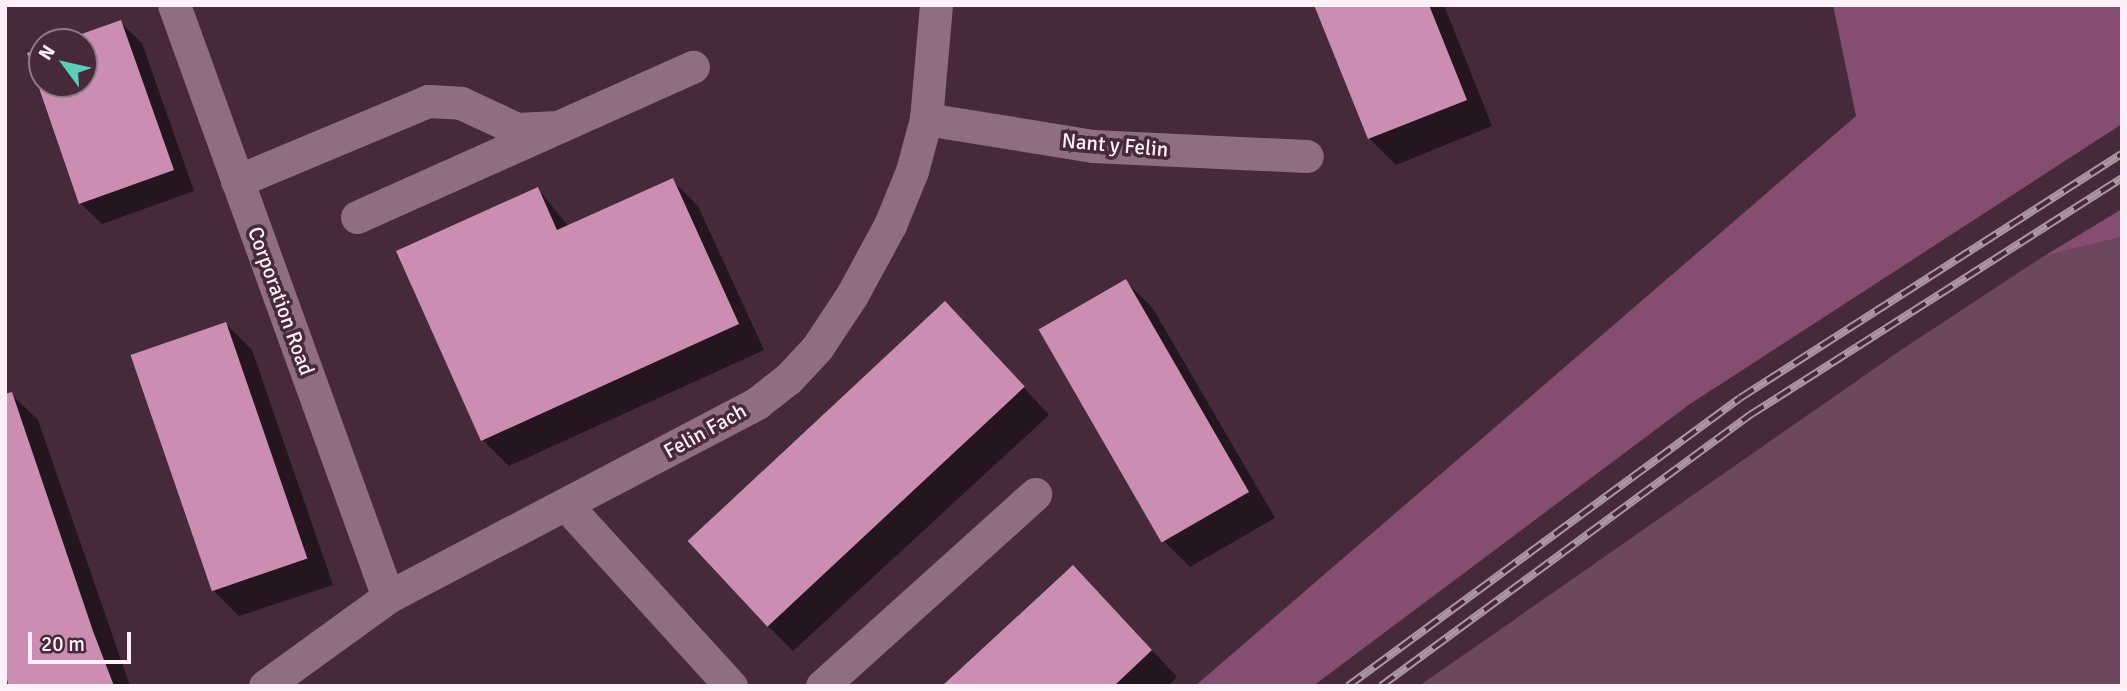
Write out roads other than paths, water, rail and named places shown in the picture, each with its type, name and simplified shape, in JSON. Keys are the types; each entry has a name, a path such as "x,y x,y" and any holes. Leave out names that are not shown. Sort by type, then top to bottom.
{"street":[{"name":"Corporation Road","path":"174,5 388,597"},
{"name":"Felin Fach","path":"265,686 388,597 567,506 757,403 798,368 852,295 890,225 912,171 926,119 936,5"},
{"path":"357,217 693,67"},
{"path":"237,181 428,101 461,103 517,129 561,126"},
{"name":"Nant y Felin","path":"926,119 1093,146 1307,156"},
{"path":"822,686 1035,494"},
{"path":"567,506 731,686"}],"railway":[{"path":"1348,686 1740,398 2122,154"},
{"path":"1381,686 1750,415 2122,178"}]}
